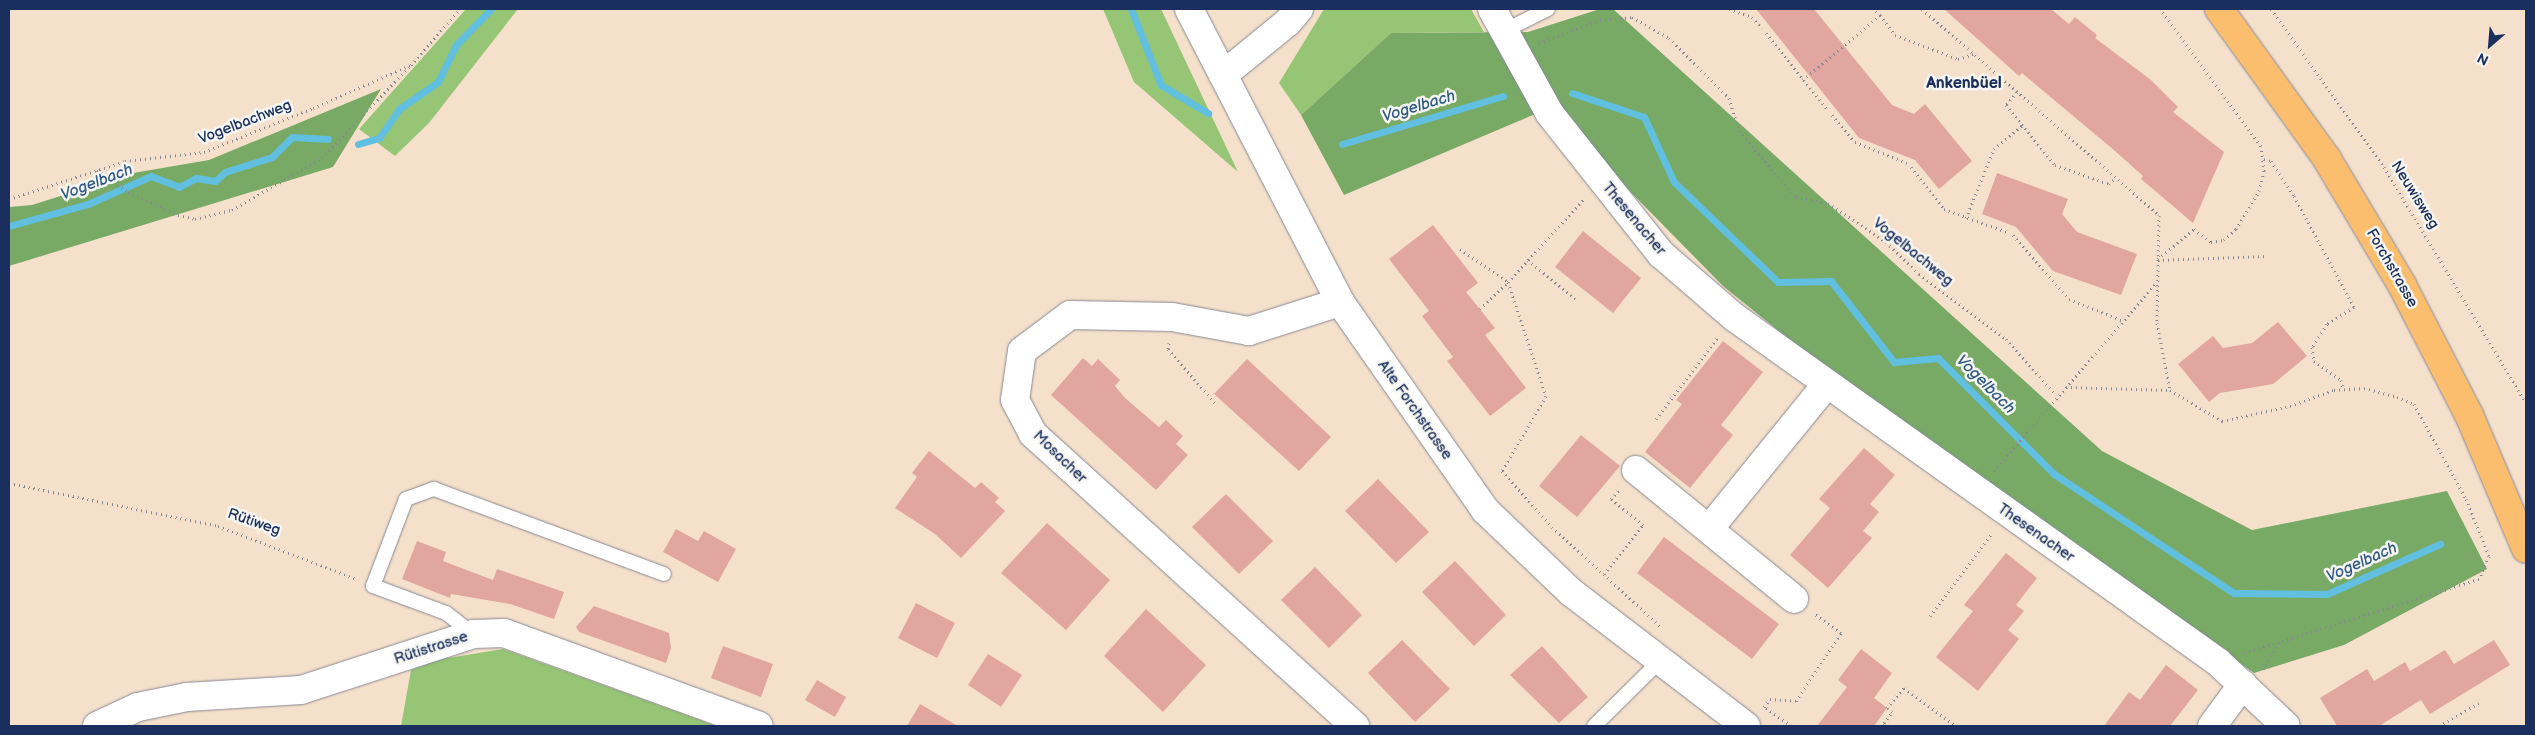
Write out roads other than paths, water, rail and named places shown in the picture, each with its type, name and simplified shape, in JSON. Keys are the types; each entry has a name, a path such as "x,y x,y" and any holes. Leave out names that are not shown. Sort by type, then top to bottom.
{"highway":[{"name":"Forchstrasse","path":"2220,9 2322,152 2388,260 2470,417 2526,549"},
{"name":"Forchstrasse","path":"2241,9 2310,103 2414,272 2460,359 2526,505"}],"street":[{"name":"Alte Forchstrasse","path":"1189,9 1340,302 1485,510 1572,593 1746,726"},
{"path":"1223,75 1288,22 1298,9"},
{"name":"Thesenacher","path":"1498,20 1550,114 1661,254 1734,317 2218,662 2286,726"},
{"name":"Mosacher","path":"1340,302 1249,331 1172,317 1070,315 1022,351 1015,400 1033,434 1355,726"},
{"path":"1709,529 1827,384"},
{"path":"1636,470 1794,599"},
{"name":"Rütistrasse","path":"97,726 138,707 187,697 301,690 473,634 504,633 759,726"},
{"path":"2212,726 2246,687"}],"lane":[{"path":"1498,20 1548,9"},
{"path":"473,634 446,613 373,586 406,498 434,489 664,574"},
{"path":"1594,726 1660,661"}],"waterway":[{"name":"Vogelbach","path":"358,144 379,138 399,109 438,82 456,45 491,9"},
{"name":"Vogelbach","path":"1131,9 1161,85 1208,113"},
{"name":"Vogelbach","path":"1572,93 1644,117 1674,182 1778,282 1831,281 1894,362 1938,358 2054,474 2234,593 2327,594 2440,544"},
{"name":"Vogelbach","path":"1342,144 1503,96"},
{"name":"Vogelbach","path":"9,226 88,204 151,176 179,187 196,178 215,181 225,172 272,157 292,137 328,139"}],"district":[{"name":"Ankenbüel","path":"1964,84"}]}
